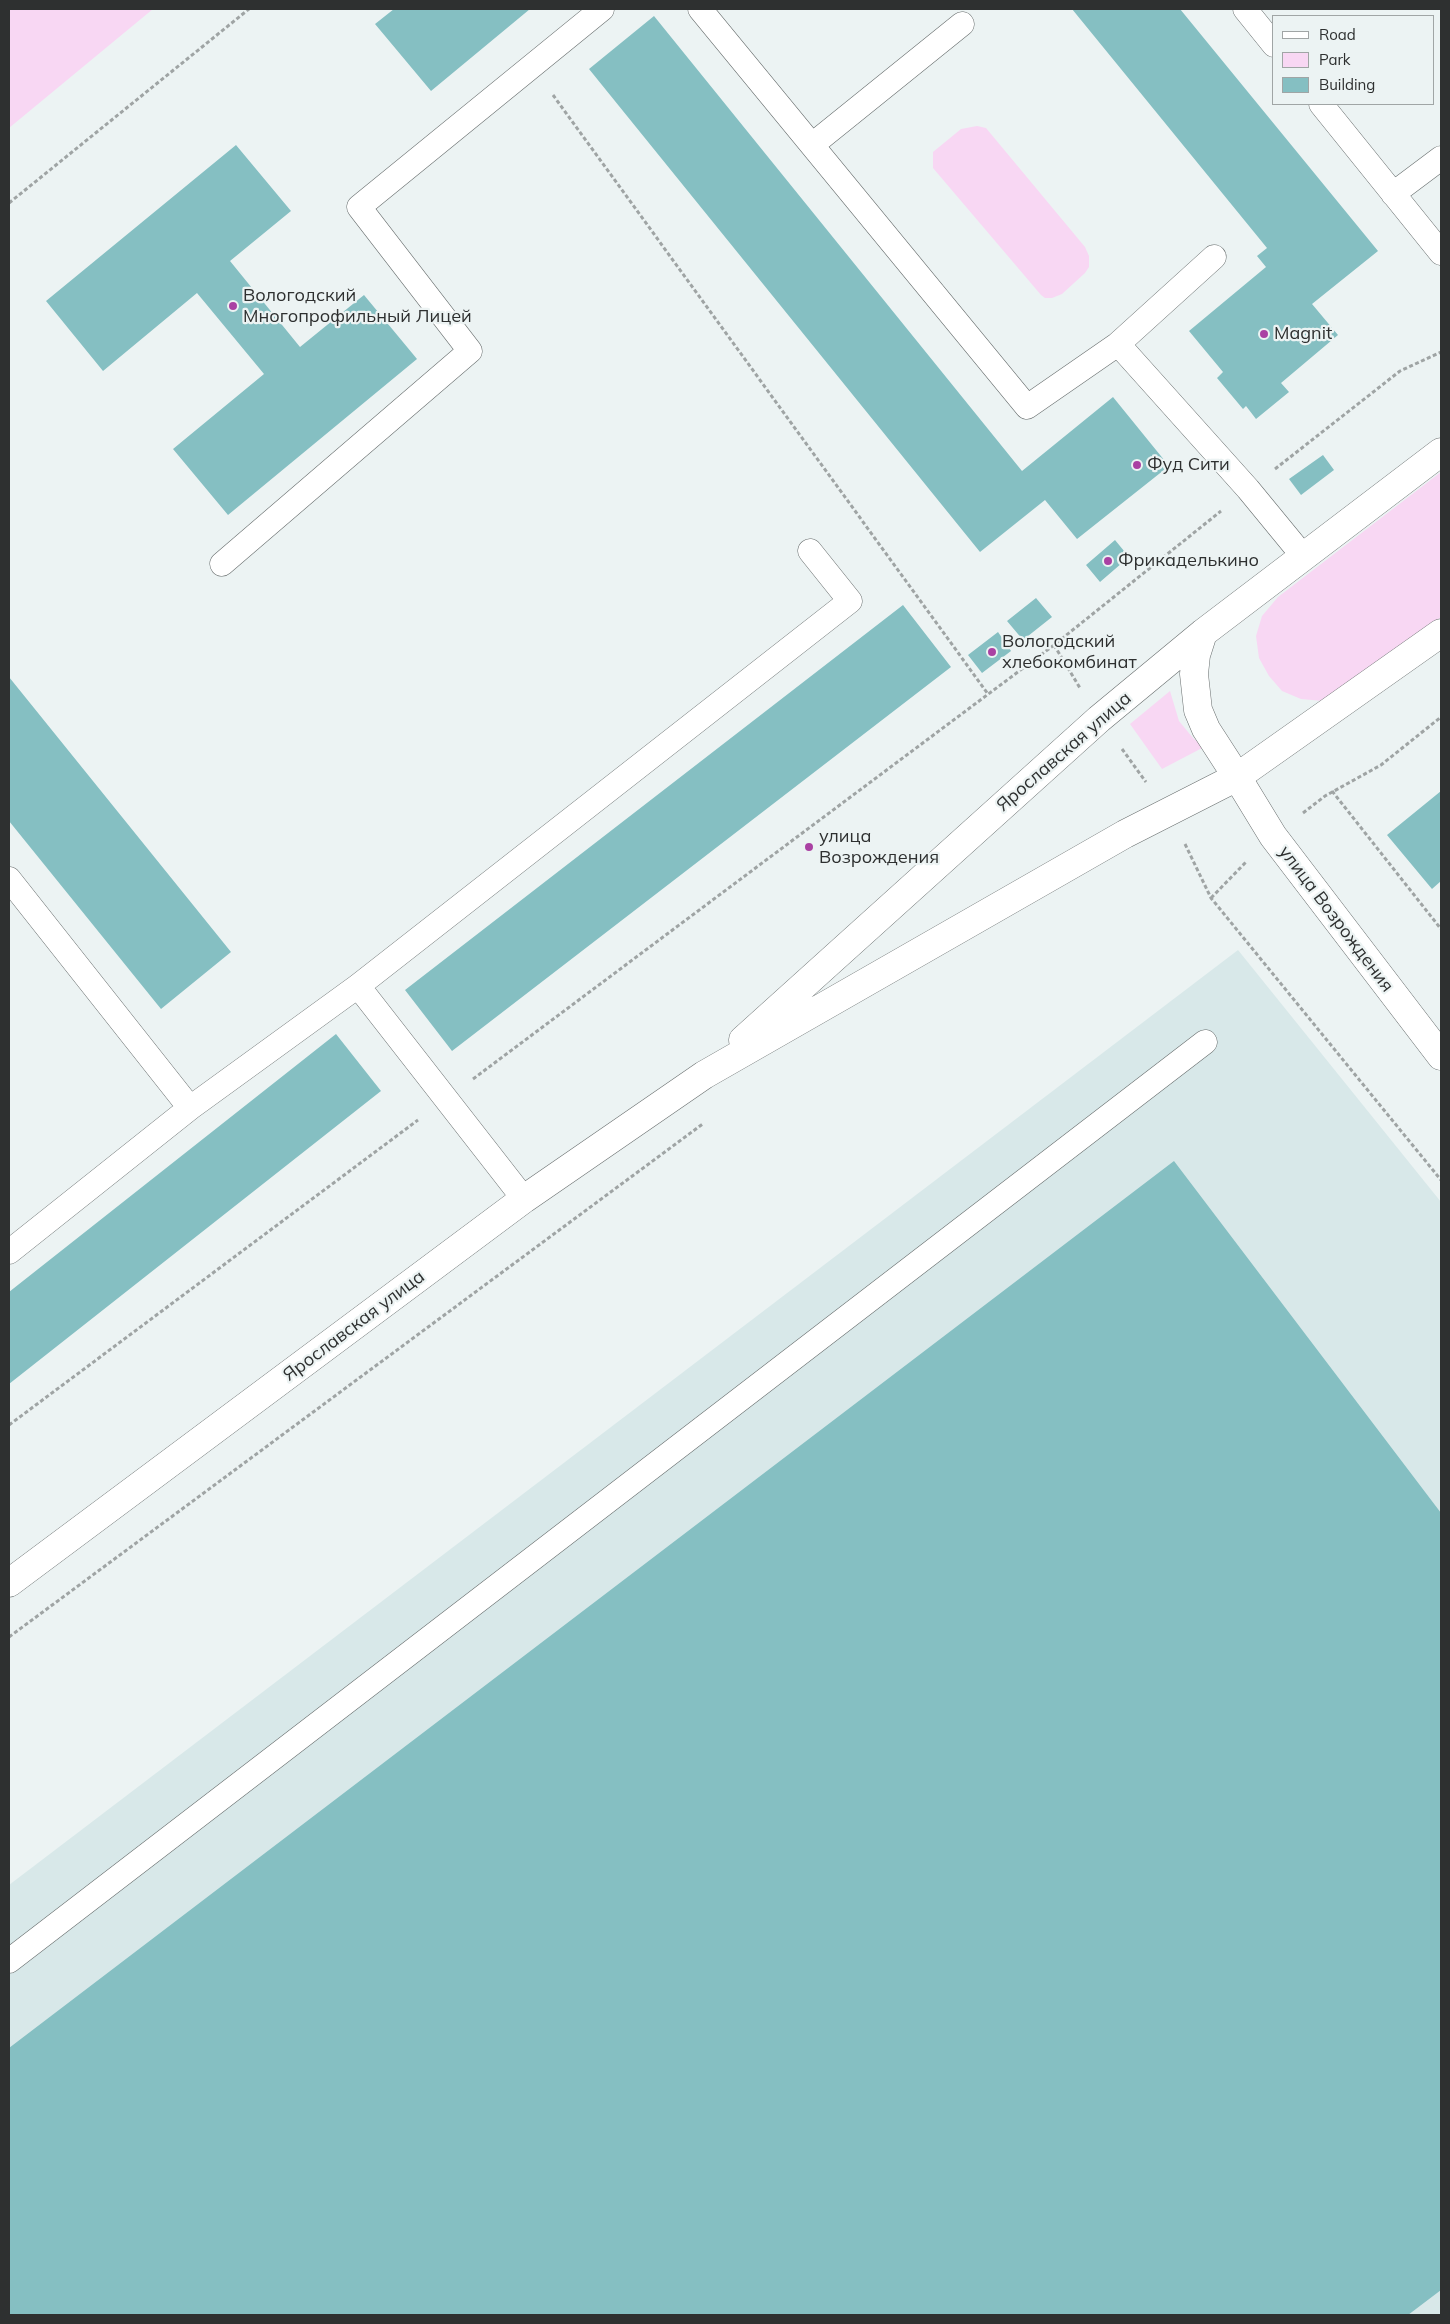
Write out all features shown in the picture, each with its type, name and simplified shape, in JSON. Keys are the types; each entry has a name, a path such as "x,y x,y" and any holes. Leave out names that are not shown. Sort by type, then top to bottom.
{"street":[{"name":"Ярославская улица","path":"704,1075 1099,719 1203,633 1441,452"},
{"name":"улица Возрождения","path":"1203,633 1196,655 1194,674 1198,710 1206,729 1273,836 1441,1056"},
{"name":"Ярославская улица","path":"9,1583 524,1199 704,1075 1125,834 1237,777 1441,633"}],"lane":[{"path":"222,564 470,351 359,206 602,9"},
{"path":"700,9 1027,407 1118,344 1214,257"},
{"path":"1244,9 1272,43"},
{"path":"812,145 962,24"},
{"path":"1322,105 1441,253"},
{"path":"1393,194 1441,158"},
{"path":"1118,344 1248,490 1303,556"},
{"path":"9,1252 190,1108 358,986 850,600 810,551"},
{"path":"9,879 190,1108"},
{"path":"358,986 524,1199"},
{"path":"9,1961 1205,1042"}],"path":[{"path":"9,203 249,9"},
{"path":"532,66 988,694"},
{"path":"9,1425 1054,645 1248,490 1400,372 1441,352"},
{"path":"1054,645 1099,719 1170,812 1210,898 1441,1180"},
{"path":"1210,898 1273,836 1332,791 1381,765 1441,717"},
{"path":"1332,791 1441,929"},
{"path":"9,1637 712,1117"}],"shaded area":[{"path":"1238,950 1441,1202 1441,2315 9,2315 9,1885"}],"green space":[{"path":"9,9 153,9 9,128"},
{"path":"977,126 986,128 1085,247 1089,256 1089,267 1062,294 1052,298 1045,298 1041,295 933,168 933,152 961,129"},
{"path":"1441,472 1441,617 1342,692 1323,701 1301,699 1282,691 1269,676 1259,658 1256,636 1262,616 1278,597"},
{"path":"1170,691 1179,721 1193,738 1204,747 1162,769 1130,724"}],"building":[{"path":"394,9 530,9 431,91 375,24"},
{"path":"1072,9 1180,9 1378,251 1312,304 1338,335 1281,383 1289,392 1256,419 1246,406 1243,409 1217,378 1223,372 1189,331 1266,267 1257,256 1267,248"},
{"path":"654,16 1022,471 1113,397 1169,466 1077,539 1045,500 980,552 589,69"},
{"path":"236,145 291,211 230,261 300,347 364,295 417,359 228,515 173,449 264,374 197,293 103,371 46,301"},
{"path":"1323,455 1334,470 1301,495 1289,479"},
{"name":"Фрикаделькино","path":"1115,540 1129,557 1100,582 1086,565"},
{"path":"1036,598 1052,617 1023,640 1007,621"},
{"path":"903,605 951,667 452,1051 405,990"},
{"path":"998,632 1011,651 982,673 968,655"},
{"path":"9,677 231,952 161,1009 9,821"},
{"path":"1441,791 1441,881 1432,889 1387,835"},
{"path":"336,1034 381,1091 9,1384 9,1292"},
{"path":"1174,1161 1441,1513 1441,2290 1408,2315 9,2315 9,2048"}],"place":[{"name":"Вологодский Многопрофильный Лицей","path":"233,306"},
{"name":"Magnit","path":"1264,334"},
{"name":"Фуд Сити","path":"1137,465"},
{"name":"Фрикаделькино","path":"1108,561"},
{"name":"Вологодский хлебокомбинат","path":"992,652"},
{"name":"улица Возрождения","path":"809,847"}]}
